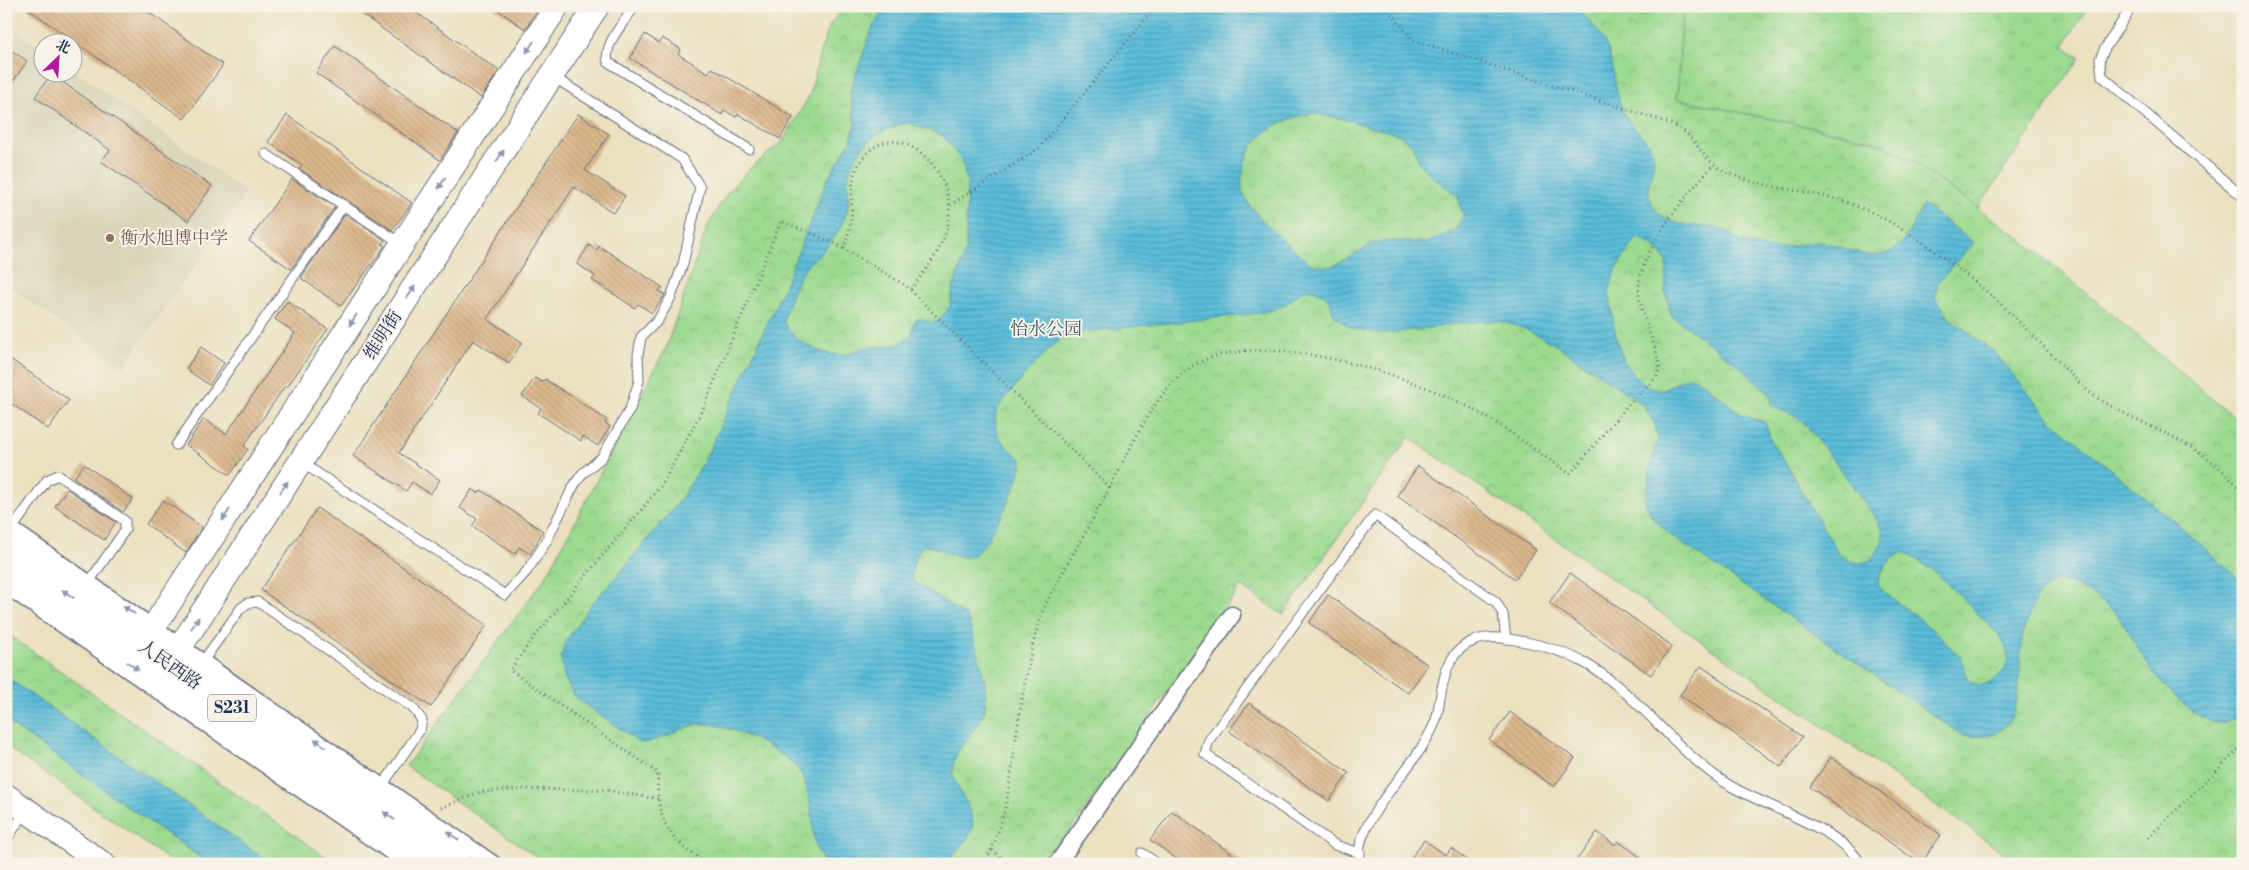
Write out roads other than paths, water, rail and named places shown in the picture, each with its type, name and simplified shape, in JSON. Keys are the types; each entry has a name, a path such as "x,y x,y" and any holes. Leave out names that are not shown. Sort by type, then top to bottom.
{"main road":[{"name":"人民西路","path":"8,535 174,654 458,864"},
{"name":"人民西路","path":"6,579 418,864"}],"street":[{"name":"维明街","path":"147,636 557,6"},
{"name":"维明街","path":"174,654 598,6"},
{"path":"8,535 89,582 147,636"},
{"path":"1057,864 1232,615"},
{"path":"174,654 203,661 493,864"},
{"path":"6,796 103,864"}],"lane":[{"path":"634,6 610,43 606,56 608,62 749,149"},
{"path":"2132,6 2104,50 2100,60 2102,76 2243,197"},
{"path":"300,462 505,595 528,571 573,487 582,474 602,457 630,409 640,381 638,356 641,337 658,320 671,297 683,264 700,187 682,159 552,76"},
{"path":"266,154 402,244"},
{"path":"176,445 344,205"},
{"path":"8,535 47,480 58,475 125,521 125,530 89,582"},
{"path":"1360,853 1334,846 1205,754 1209,740 1375,515 1496,602 1503,614 1506,639"},
{"path":"203,661 241,608 248,603 258,602 413,708 422,720 420,730 382,786"},
{"path":"1361,864 1361,840 1370,821 1432,729 1436,718 1441,686 1449,664 1462,648 1477,640 1506,639 1553,650 1578,659 1601,674 1704,769 1763,803 1823,831 1845,845 1860,864"},
{"path":"6,840 26,810"},
{"path":"1142,853 1158,864"}],"water":[{"path":"885,6 1574,6 1597,30 1607,47 1622,110 1647,142 1653,153 1654,160 1649,187 1650,201 1654,208 1668,220 1686,225 1724,230 1740,241 1762,248 1773,249 1818,242 1863,254 1878,255 1892,251 1904,240 1923,204 1974,243 1938,282 1935,298 1949,318 1994,352 2051,420 2193,537 2243,583 2243,715 2221,723 2212,722 2192,711 2157,676 2143,658 2123,623 2111,610 2078,586 2057,582 2041,591 2032,607 2024,629 2018,692 2015,708 2009,722 1999,731 1984,736 1962,735 1670,535 1652,517 1645,502 1658,438 1654,422 1641,403 1558,346 1523,328 1501,321 1481,321 1380,333 1351,328 1335,316 1327,296 1307,290 1281,306 1261,313 1074,333 1052,346 1014,388 996,412 995,420 1001,440 1022,459 1015,486 998,522 983,546 970,557 960,557 925,545 917,555 911,577 916,583 967,617 982,669 986,697 984,710 980,721 957,753 953,769 955,781 970,813 972,829 969,836 946,864 827,864 817,850 812,811 804,781 795,766 784,757 756,740 711,724 701,724 685,728 656,740 640,743 575,697 565,679 561,657 566,641 592,603 609,586 681,499 705,460 785,285 828,178 851,141 855,125 850,92 871,31","holes":["1313,113 1347,120 1400,135 1413,146 1421,166 1458,196 1463,216 1459,225 1453,231 1427,243 1385,241 1372,244 1336,265 1327,267 1313,265 1307,261 1271,229 1254,210 1247,201 1241,185 1246,158 1259,138 1278,124 1301,115","907,123 942,135 962,161 967,181 966,249 953,289 950,306 938,322 931,323 921,318 916,320 911,335 900,343 890,346 866,348 843,355 816,350 799,340 786,327 783,320 789,301 803,271 829,244 845,217 848,203 848,180 855,159 861,150 877,135","1641,238 1661,252 1667,264 1665,290 1671,315 1737,364 1772,396 1771,405 1801,420 1845,475 1883,531 1883,538 1879,549 1871,559 1861,563 1850,561 1839,554 1771,441 1765,422 1742,415 1702,382 1688,377 1661,391 1648,386 1630,370 1619,348 1609,294 1617,269 1635,240","1903,552 1942,578 1999,635 2006,648 2007,662 2001,674 1990,683 1977,685 1971,682 1961,658 1937,634 1882,591 1878,584 1880,574 1889,561"]},
{"path":"6,677 272,864 210,864 6,721"}],"place":[{"name":"衡水旭博中学","path":"110,238"}],"park label":[{"name":"怡水公园","path":"1046,329"}]}
